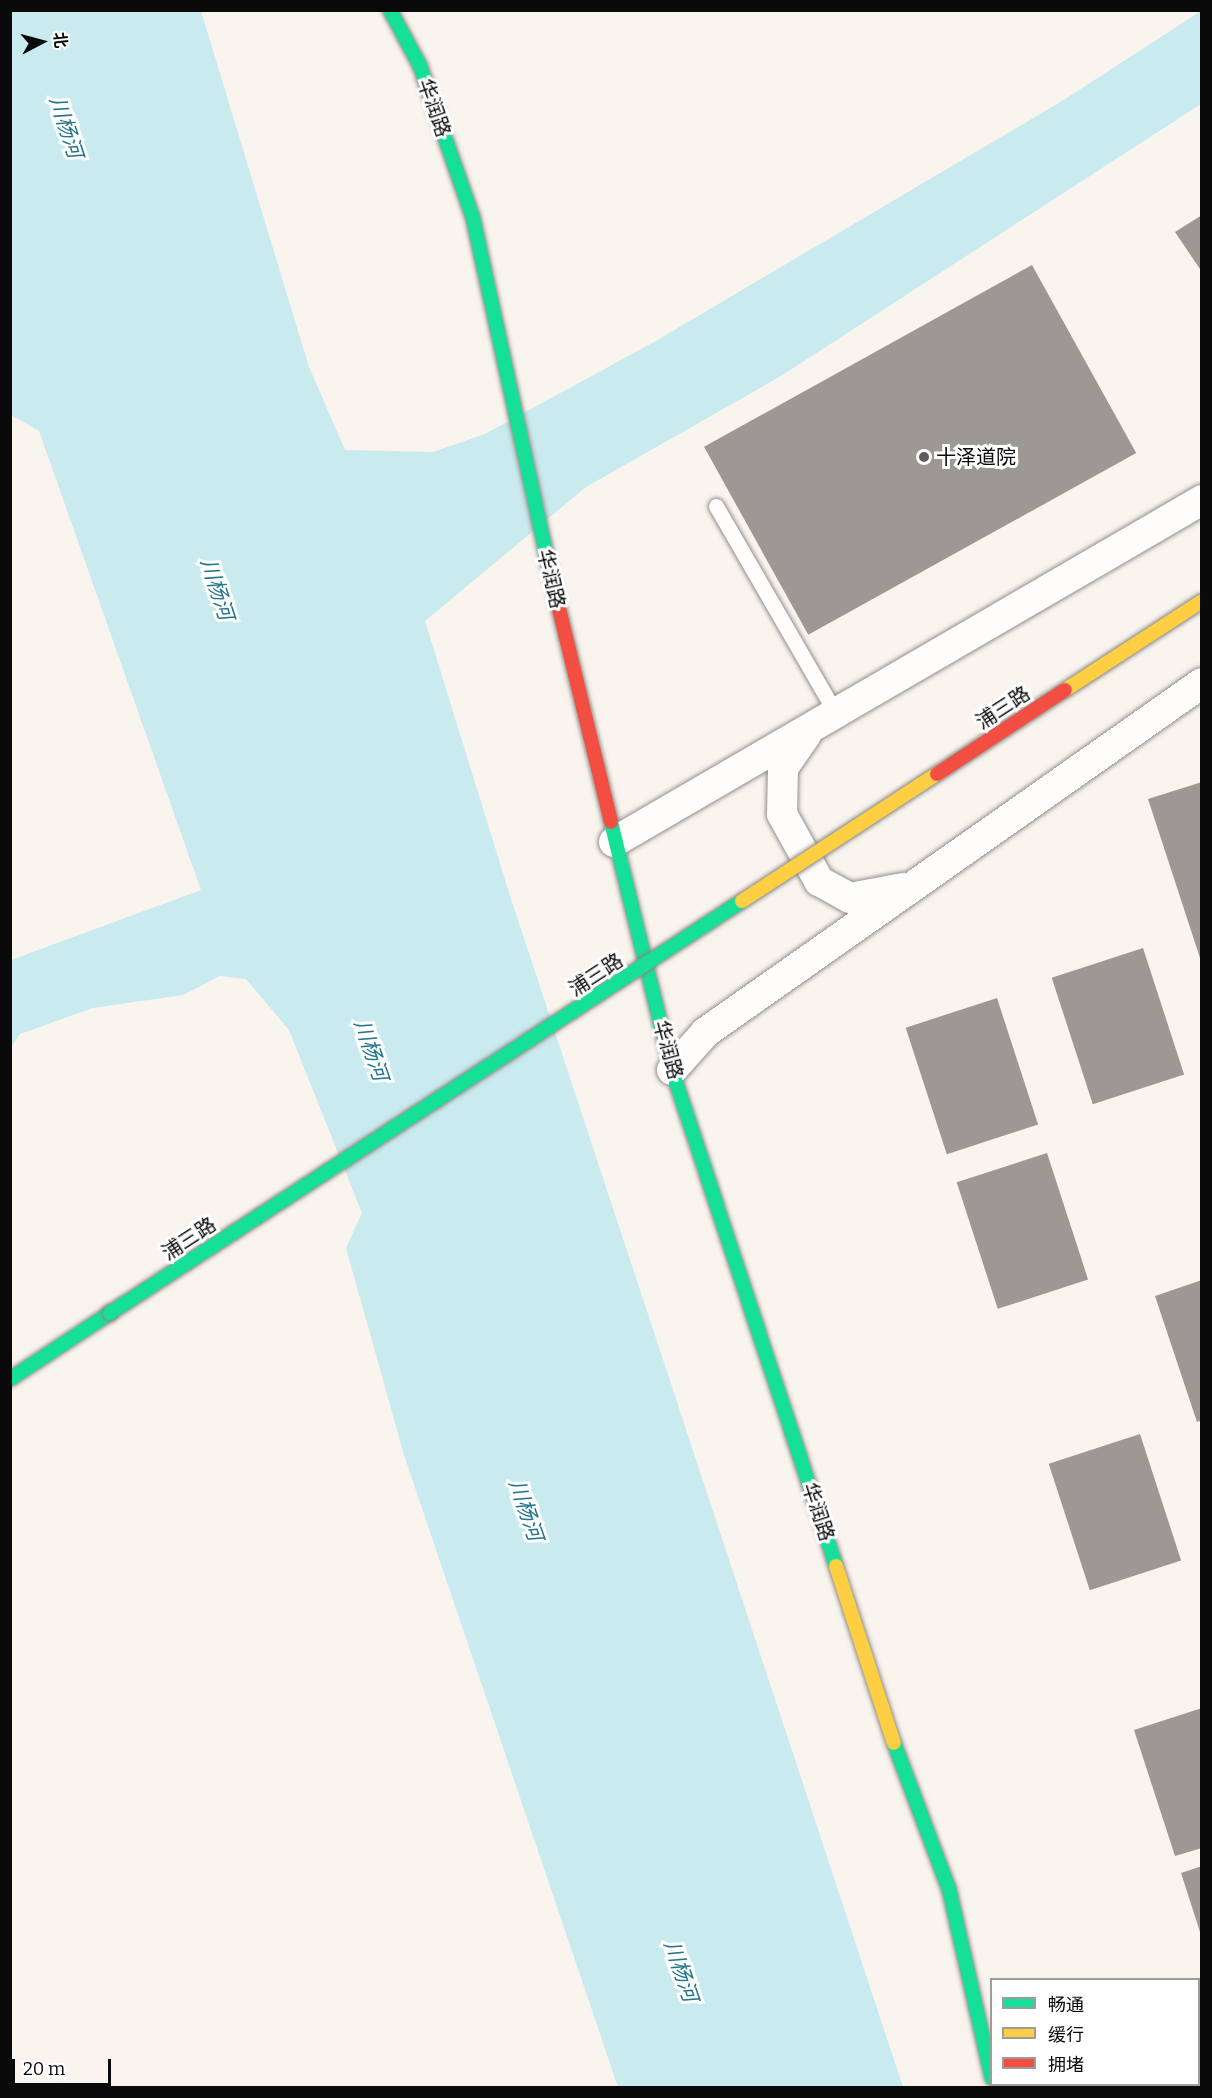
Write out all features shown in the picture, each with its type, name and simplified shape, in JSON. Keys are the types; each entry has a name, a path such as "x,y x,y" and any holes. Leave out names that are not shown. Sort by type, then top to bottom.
{"street":[{"name":"华润路","path":"390,10 420,66 473,218 539,527 614,842 672,1071 893,1740 949,1889 990,2069"},
{"path":"614,842 1202,500"},
{"name":"浦三路","path":"10,1379 1202,601"},
{"path":"672,1071 706,1032 1202,683"},
{"path":"823,721 783,768 782,814 819,881 849,898 913,886"}],"lane":[{"path":"716,506 823,721"}],"water":[{"name":"川杨河","path":"11,11 201,11 309,367 345,450 433,452 485,434 654,342 1062,101 1201,11 1201,104 781,376 586,487 425,621 511,899 903,2087 618,2087 404,1455 346,1248 362,1213 289,1030 246,979 220,976 183,995 93,1008 20,1034 11,1047 11,960 201,890 39,431 11,415"}],"building":[{"path":"1202,215 1202,272 1175,232"},
{"name":"十泽道院","path":"1032,265 1136,453 808,635 704,447"},
{"path":"1202,782 1202,961 1201,961 1148,799"},
{"path":"1143,948 1184,1074 1093,1104 1052,978"},
{"path":"997,998 1038,1124 947,1154 906,1028"},
{"path":"1047,1153 1088,1279 998,1309 957,1182"},
{"path":"1202,1280 1202,1420 1197,1422 1155,1296"},
{"path":"1140,1434 1181,1560 1090,1590 1049,1464"},
{"path":"1202,1708 1202,1848 1175,1856 1134,1730"},
{"path":"1202,1866 1202,1935 1201,1935 1181,1873"}],"traffic: fast":[{"path":"390,10 420,66 473,218 552,580"},
{"path":"611,822 672,1070 836,1566"},
{"path":"110,1313 742,901"},
{"path":"10,1379 110,1313"},
{"path":"894,1743 949,1889 990,2069"}],"traffic: slow":[{"path":"1065,690 1202,601"},
{"path":"742,901 937,774"},
{"path":"836,1566 894,1743"}],"traffic: jam":[{"path":"552,580 611,822"},
{"path":"937,774 1065,690"}],"place":[{"name":"十泽道院","path":"924,457"}]}
